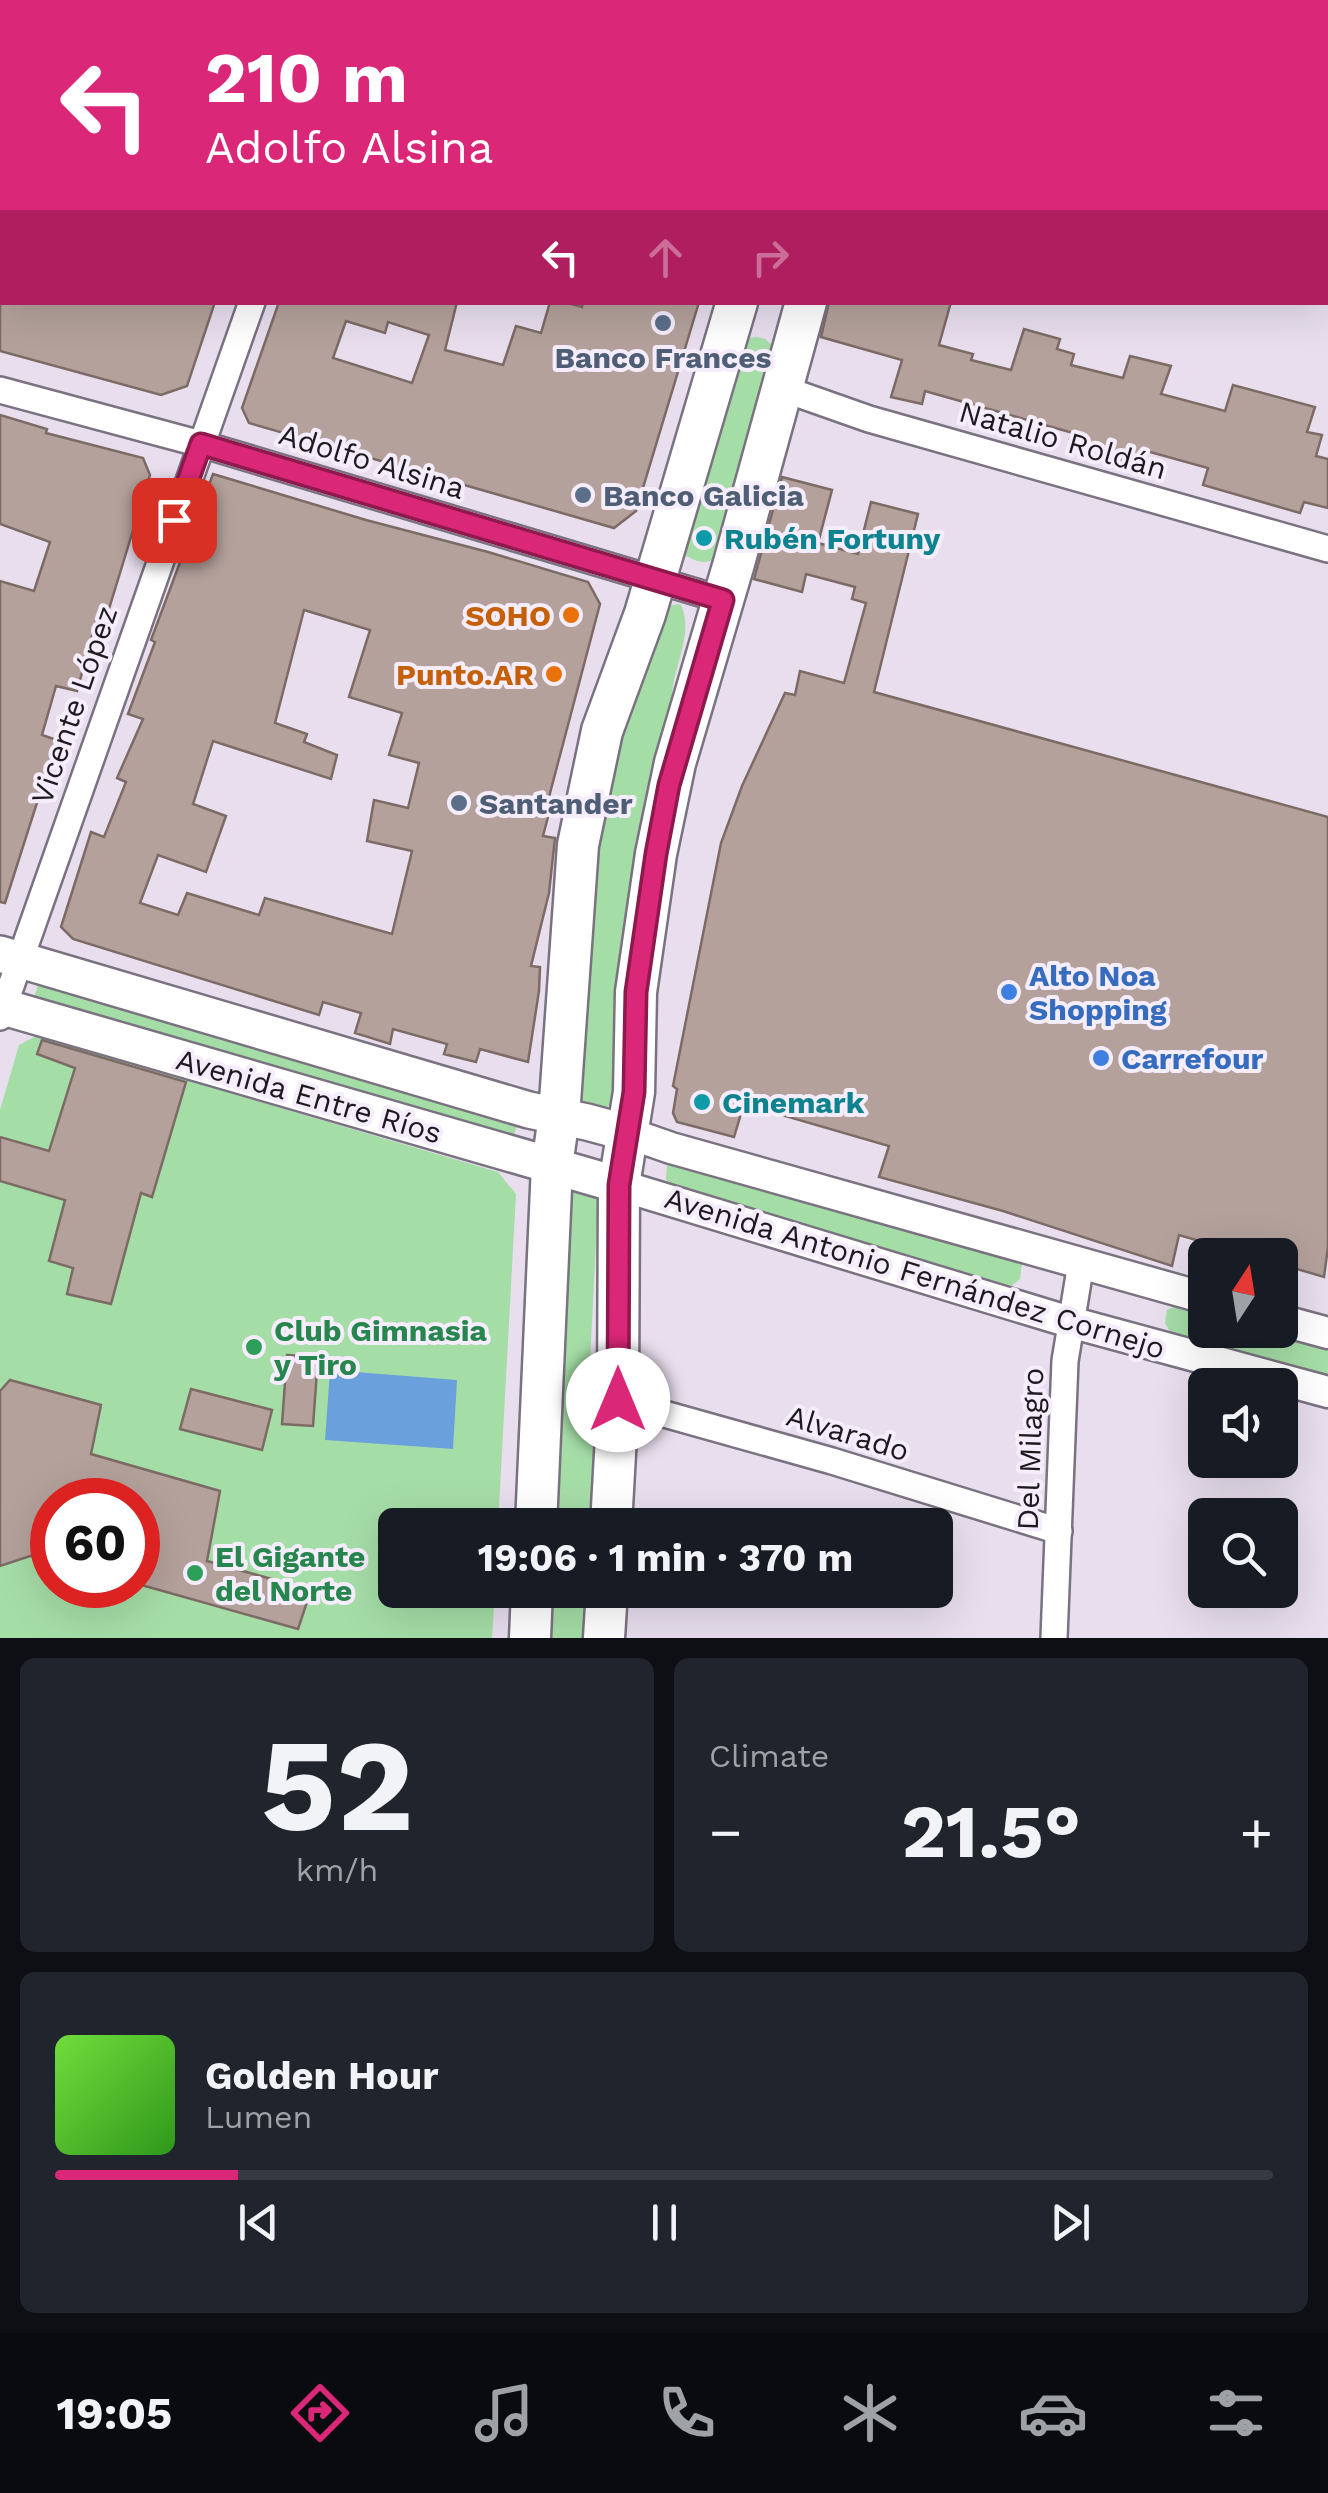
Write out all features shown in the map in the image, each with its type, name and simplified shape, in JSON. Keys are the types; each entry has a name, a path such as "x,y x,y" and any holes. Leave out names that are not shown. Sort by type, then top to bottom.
{"main road":[{"path":"612,1508 618,1400 619,1185 634,1092 636,992 656,854 674,763 805,305"},
{"path":"733,318 739,325 764,326 776,333 788,367"},
{"path":"537,1508 552,1166 578,845 602,730 656,579 733,318"},
{"name":"Avenida Entre Ríos","path":"10,956 492,1100 559,1116"},
{"name":"Avenida Entre Ríos","path":"1,1010 619,1185"},
{"name":"Avenida Antonio Fernández Cornejo","path":"559,1116 628,1134"},
{"path":"530,1638 531,1608"},
{"path":"604,1638 606,1608"}],"street":[{"name":"Vicente López","path":"1,1010 10,956 251,305"},
{"name":"Natalio Roldán","path":"788,367 798,394 869,419 1328,549"},
{"name":"Adolfo Alsina","path":"0,390 201,444 723,600"},
{"name":"Avenida Antonio Fernández Cornejo","path":"628,1134 1188,1293"},
{"name":"Avenida Antonio Fernández Cornejo","path":"619,1185 1070,1322 1328,1392"},
{"name":"Del Milagro","path":"1054,1638 1065,1362 1081,1263"},
{"path":"1298,1325 1328,1333"},
{"name":"Alvarado","path":"618,1400 1059,1531"}],"green space":[{"path":"757,337 776,348 724,555 712,561 697,561 680,552 746,338"},
{"path":"677,604 684,615 685,635 672,689 674,711 616,1087 611,1104 591,1110 579,1101 588,915 599,841 625,725 667,607"},
{"path":"39,981 519,1119 513,1138 33,1001"},
{"name":"Club Gimnasia y Tiro","path":"36,1036 498,1172 516,1194 499,1508 378,1508 378,1608 494,1608 492,1638 0,1638 0,1110 19,1045"},
{"path":"677,1155 1014,1254 1022,1263 1020,1279 1007,1290 671,1192 666,1179 667,1163"},
{"path":"573,1188 591,1190 598,1203 590,1362 605,1381 598,1508 553,1508 568,1200"},
{"path":"1178,1305 1188,1308 1188,1340 1172,1335 1165,1323 1167,1310"},
{"path":"1298,1338 1328,1347 1328,1380 1298,1371 1298,1368 1217,1348 1298,1348"},
{"path":"548,1608 593,1608 592,1638 546,1638"}],"water":[{"path":"330,1370 457,1380 453,1449 325,1440"}],"building":[{"path":"0,305 214,305 187,386 161,395 0,351"},
{"path":"278,305 456,305 445,350 503,365 516,326 541,333 549,305 698,305 636,511 614,528 249,423 242,408","holes":["346,321 385,333 388,322 429,335 412,383 333,358"]},
{"path":"828,305 950,305 939,345 973,354 971,360 1011,370 1024,329 1060,339 1057,349 1074,354 1071,365 1123,378 1130,356 1171,366 1161,394 1225,411 1233,385 1315,407 1307,432 1322,435 1316,456 1328,459 1328,508 1304,502 1300,513 1203,485 1208,468 1143,450 1138,467 1099,456 1101,448 1070,439 1073,433 925,391 922,404 891,397 902,360 821,337"},
{"path":"0,415 47,429 46,433 143,458 150,475 108,612 99,610 77,691 56,686 42,735 57,740 5,903 0,902 0,581 34,591 50,542 0,524"},
{"path":"213,474 588,582 600,604 545,812 549,813 543,836 555,838 549,893 531,966 540,967 528,1062 480,1049 476,1062 444,1054 447,1044 393,1029 390,1044 355,1033 361,1013 323,1002 319,1015 73,939 61,927 91,832 104,837 126,782 117,778 143,719 128,714 155,642 151,640","holes":["304,610 370,630 349,697 402,713 389,755 419,763 408,808 374,800 367,841 412,851 392,934 265,898 259,915 187,893 178,915 140,903 158,855 206,872 226,816 193,804 213,741 331,779 337,755 304,742 307,734 275,723"]},
{"name":"Alto Noa Shopping","path":"782,477 832,490 818,543 858,554 871,502 918,514 874,692 1328,817 1328,1247 1324,1277 1298,1269 1298,1238 1179,1235 1172,1266 1003,1211 879,1177 889,1146 744,1104 734,1137 677,1122 673,1113 677,1089 673,1086 721,843 742,786 785,693 795,695 800,671 844,683 866,603 852,599 855,587 806,574 802,592 754,579"},
{"path":"42,1040 186,1082 152,1197 141,1193 111,1304 67,1294 73,1268 49,1261 65,1200 0,1181 0,1137 49,1151 75,1068 37,1054"},
{"path":"287,1355 318,1357 313,1426 282,1424"},
{"path":"10,1380 101,1405 91,1454 220,1491 207,1561 311,1590 298,1629 160,1590 160,1478 30,1478 30,1556 0,1566 0,1391"},
{"path":"191,1389 272,1410 262,1450 180,1429"}],"place":[{"name":"Banco Frances","path":"663,323"},
{"name":"Banco Galicia","path":"583,495"},
{"name":"Rubén Fortuny","path":"704,538"},
{"name":"SOHO","path":"571,615"},
{"name":"Punto.AR","path":"554,674"},
{"name":"Santander","path":"459,803"},
{"name":"Alto Noa Shopping","path":"1009,992"},
{"name":"Carrefour","path":"1101,1058"},
{"name":"Cinemark","path":"702,1102"},
{"name":"Club Gimnasia y Tiro","path":"254,1347"},
{"name":"El Gigante del Norte","path":"195,1573"}],"route":[{"path":"174,520 201,444 723,600 669,785 636,992 634,1092 619,1185 618,1400"}]}
